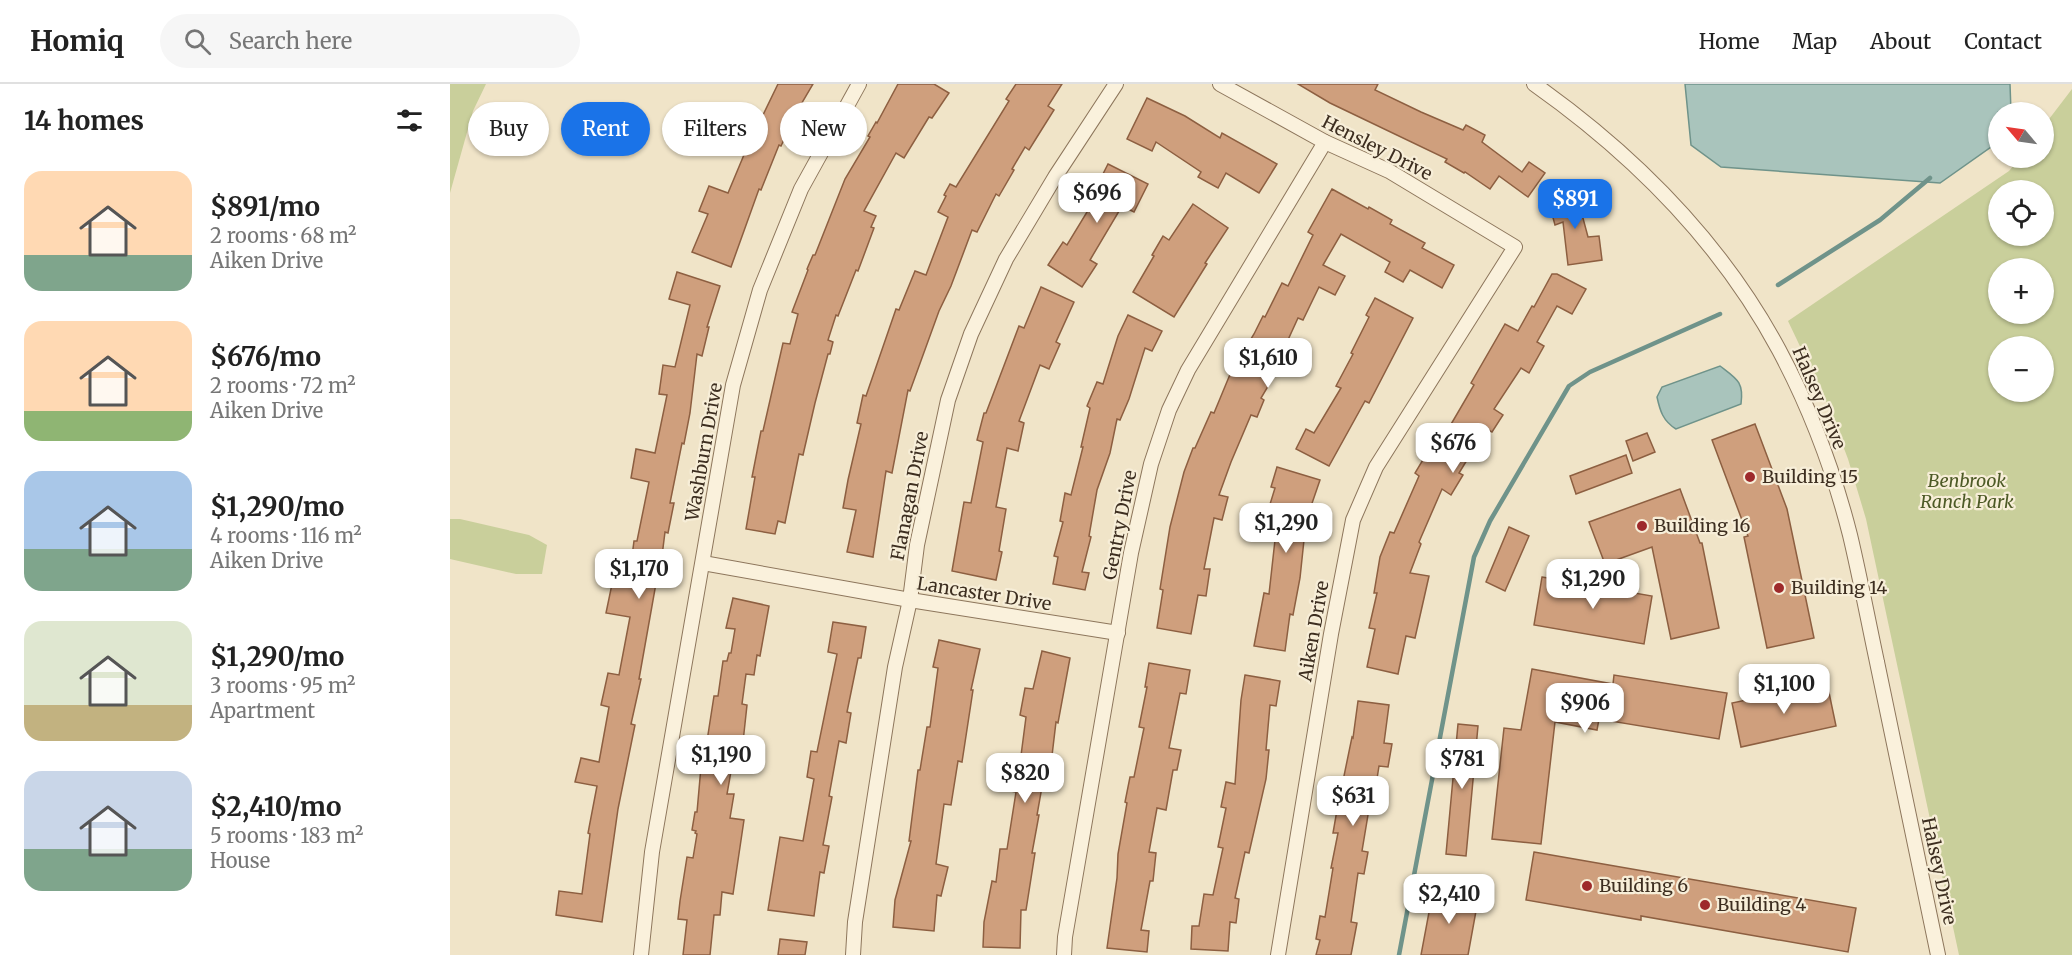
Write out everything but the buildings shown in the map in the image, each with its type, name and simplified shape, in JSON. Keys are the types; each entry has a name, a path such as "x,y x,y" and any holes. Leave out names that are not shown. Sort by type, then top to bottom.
{"street":[{"name":"Washburn Drive","path":"642,955 652,852 733,385 760,290 801,189 859,84"},
{"name":"Flanagan Drive","path":"853,955 855,922 892,691 917,545 948,400 971,334 1006,259 1055,177 1116,84"},
{"name":"Halsey Drive","path":"1534,84 1587,122 1610,142 1680,211 1741,290 1778,349 1794,382 1820,441 1850,535 1938,955"},
{"name":"Hensley Drive","path":"1226,85 1325,142 1389,171 1515,247"},
{"name":"Gentry Drive","path":"1064,955 1065,937 1131,553 1150,464 1169,410 1188,370 1325,142"},
{"name":"Aiken Drive","path":"1278,955 1329,643 1353,520 1376,467 1515,247"},
{"name":"Lancaster Drive","path":"703,563 909,600 1118,633"}],"green space":[{"path":"450,84 486,84 477,102 468,102 468,129 450,193"},
{"name":"Benbrook Ranch Park","path":"2072,89 2072,955 1959,955 1866,519 1848,459 1826,401 1788,321 1988,185 1988,246 2054,246 2054,180 1996,180 2012,168 2054,168 2054,113"},
{"path":"450,519 460,519 529,535 547,545 542,574 516,574 450,559"}],"water":[{"path":"1685,84 2010,84 2011,102 1988,102 1988,149 1940,183 1721,167 1691,145"},
{"path":"1720,366 1738,382 1741,404 1676,429 1668,423 1657,397 1662,387"}],"waterway":[{"path":"1778,285 1880,220 1930,178"},
{"path":"1399,955 1474,557 1490,521 1569,386 1590,372 1720,314"}],"place":[{"name":"Building 15","path":"1750,477"},
{"name":"Building 16","path":"1642,526"},
{"name":"Building 14","path":"1779,588"},
{"name":"Building 6","path":"1587,886"},
{"name":"Building 4","path":"1705,905"}]}
